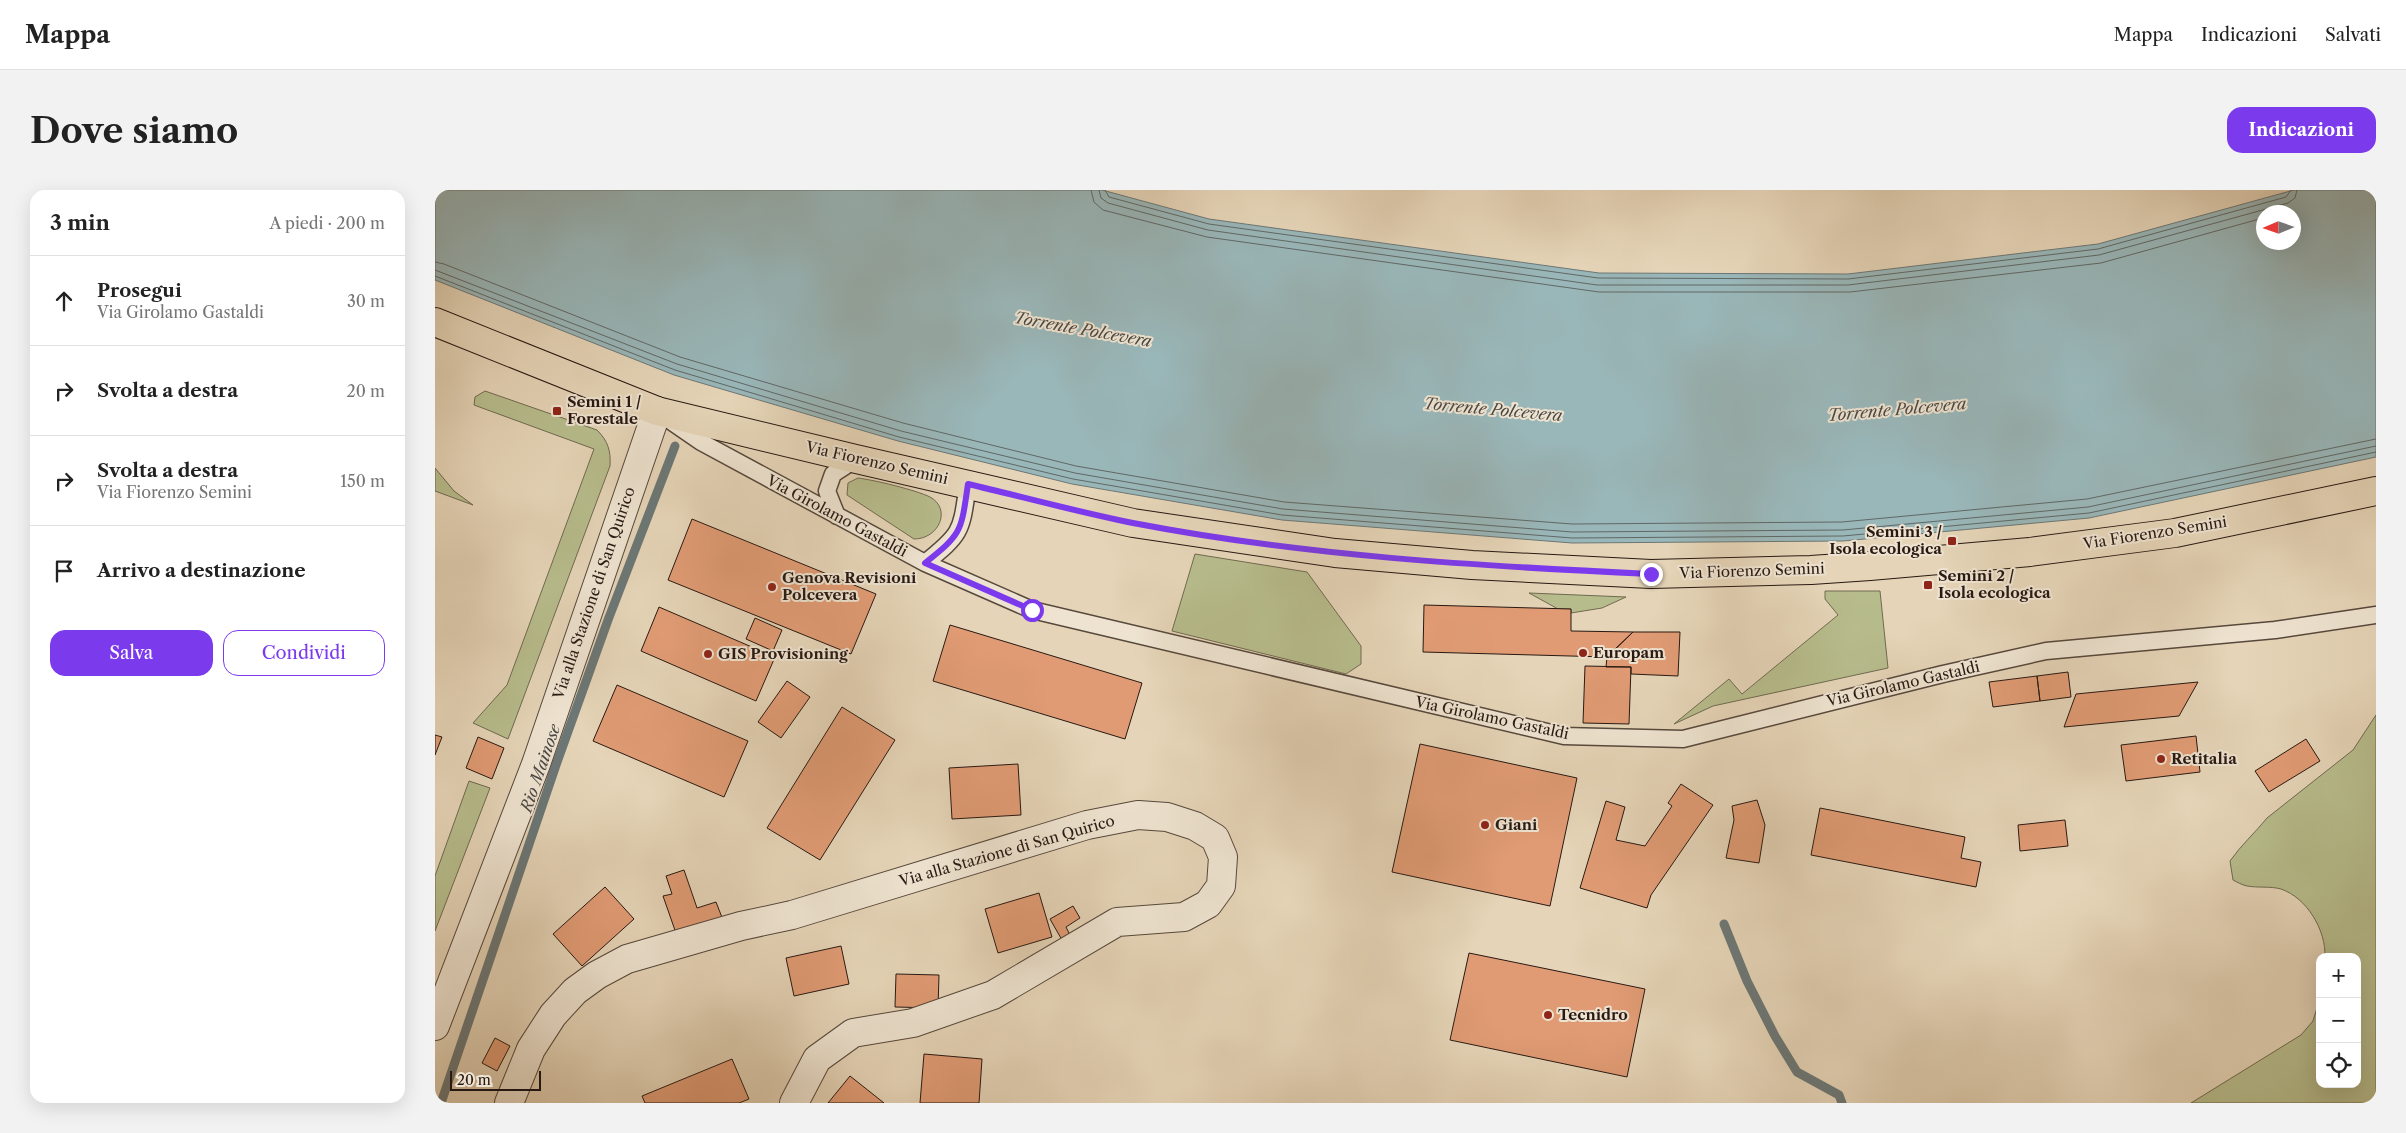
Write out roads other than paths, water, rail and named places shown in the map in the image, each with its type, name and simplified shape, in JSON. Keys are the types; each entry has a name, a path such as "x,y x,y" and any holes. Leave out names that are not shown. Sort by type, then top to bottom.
{"main road":[{"name":"Via Fiorenzo Semini","path":"435,322 657,411 856,459 1133,523 1289,546 1472,565 1651,574 1811,570 2030,552 2175,533 2376,491"}],"street":[{"name":"Via alla Stazione di San Quirico","path":"435,1026 536,764 657,411"},
{"name":"Via alla Stazione di San Quirico","path":"509,1103 531,1049 553,1015 575,991 627,959 741,926 792,915 1087,825 1138,815 1167,818 1195,826 1215,838 1223,857 1221,886 1208,904 1184,918 1117,922 993,995 913,1023 853,1033 817,1059 794,1103"}],"lane":[{"name":"Via Girolamo Gastaldi","path":"657,411 701,442 925,563 1032,610 1564,736 1683,739 1895,685 2046,651 2275,630 2376,615"},
{"path":"837,516 827,492 833,474 856,459"},
{"path":"925,563 950,544 959,532 968,484"}],"water":[{"name":"Torrente Polcevera","path":"435,190 1102,190 1209,219 1599,273 1848,274 2098,244 2294,190 2376,190 2376,457 2089,518 1843,541 1572,543 1282,520 1072,484 898,441 674,375 435,280"}],"waterway":[{"name":"Rio Mainose","path":"441,1103 556,765 608,620 675,446"},
{"path":"1724,924 1747,981 1775,1036 1797,1072 1839,1095 1842,1103"}],"place":[{"name":"Semini 1 / Forestale","path":"557,411"},
{"name":"Semini 3 / Isola ecologica","path":"1952,541"},
{"name":"Semini 2 / Isola ecologica","path":"1928,585"},
{"name":"Genova Revisioni Polcevera","path":"772,587"},
{"name":"Europam","path":"1583,653"},
{"name":"GIS Provisioning","path":"708,654"},
{"name":"Retitalia","path":"2161,759"},
{"name":"Giani","path":"1485,825"},
{"name":"Tecnidro","path":"1548,1015"}]}
